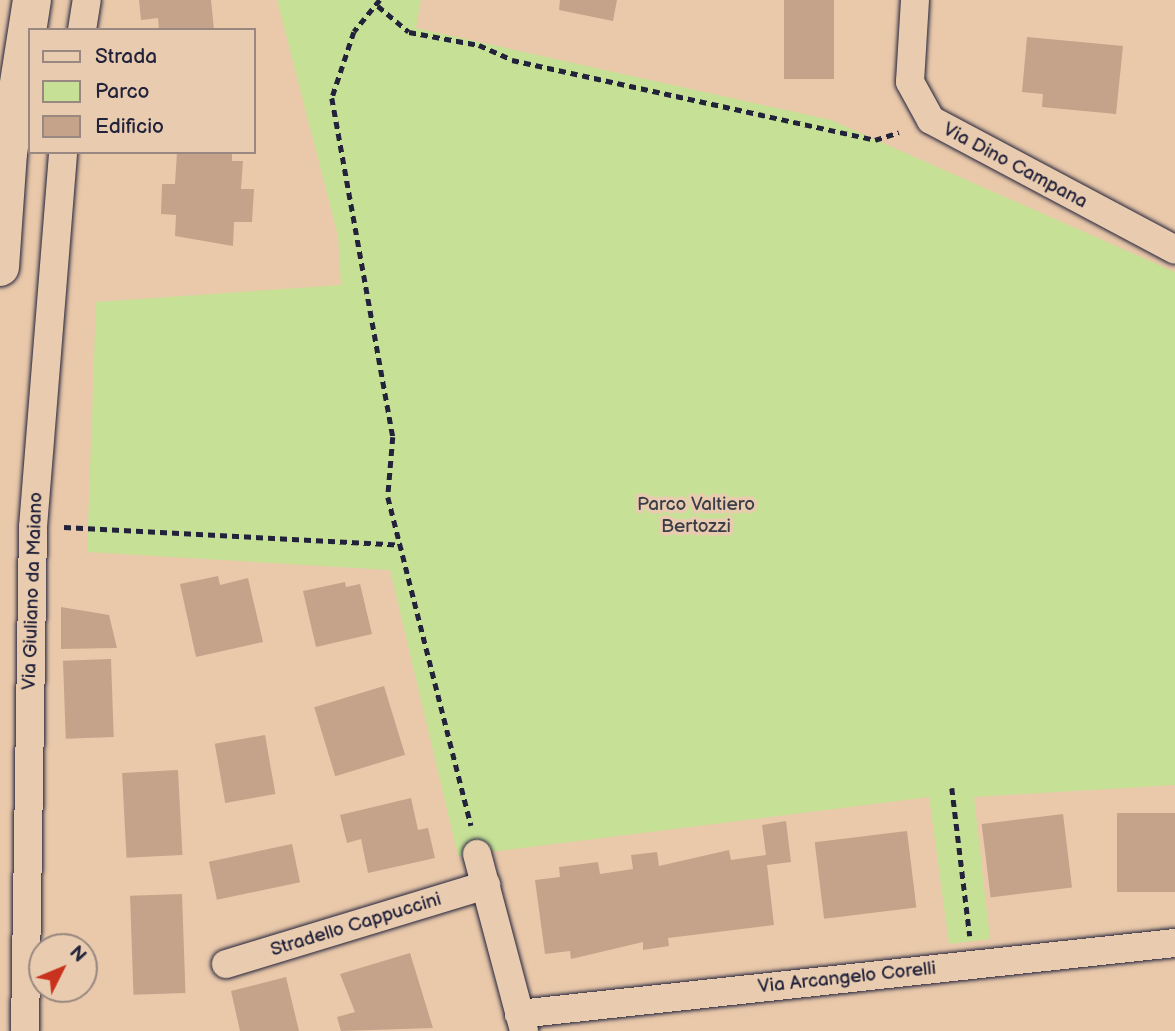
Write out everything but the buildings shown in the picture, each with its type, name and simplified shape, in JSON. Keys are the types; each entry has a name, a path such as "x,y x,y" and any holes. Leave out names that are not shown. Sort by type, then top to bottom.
{"main road":[{"path":"0,267 8,153 32,0"}],"street":[{"path":"82,28 87,0"},
{"name":"Via Dino Campana","path":"915,0 910,82 931,121 1175,250"},
{"name":"Via Giuliano da Maiano","path":"25,1031 33,527 63,154"},
{"path":"477,854 520,1026"},
{"name":"Stradello Cappuccini","path":"226,964 486,885"},
{"name":"Via Arcangelo Corelli","path":"520,1026 973,965 1175,943"}],"path":[{"path":"380,0 378,6 354,32 332,98 393,437 388,497 477,854"},
{"path":"378,6 409,32 479,45 512,60 875,140 899,132"},
{"path":"51,527 402,545"},
{"path":"952,788 973,965"}],"green space":[{"name":"Parco Valtiero Bertozzi","path":"277,0 421,0 416,28 831,120 1175,272 1175,785 974,797 990,939 949,944 929,797 458,856 390,570 87,552 96,302 341,285 338,236"}]}
